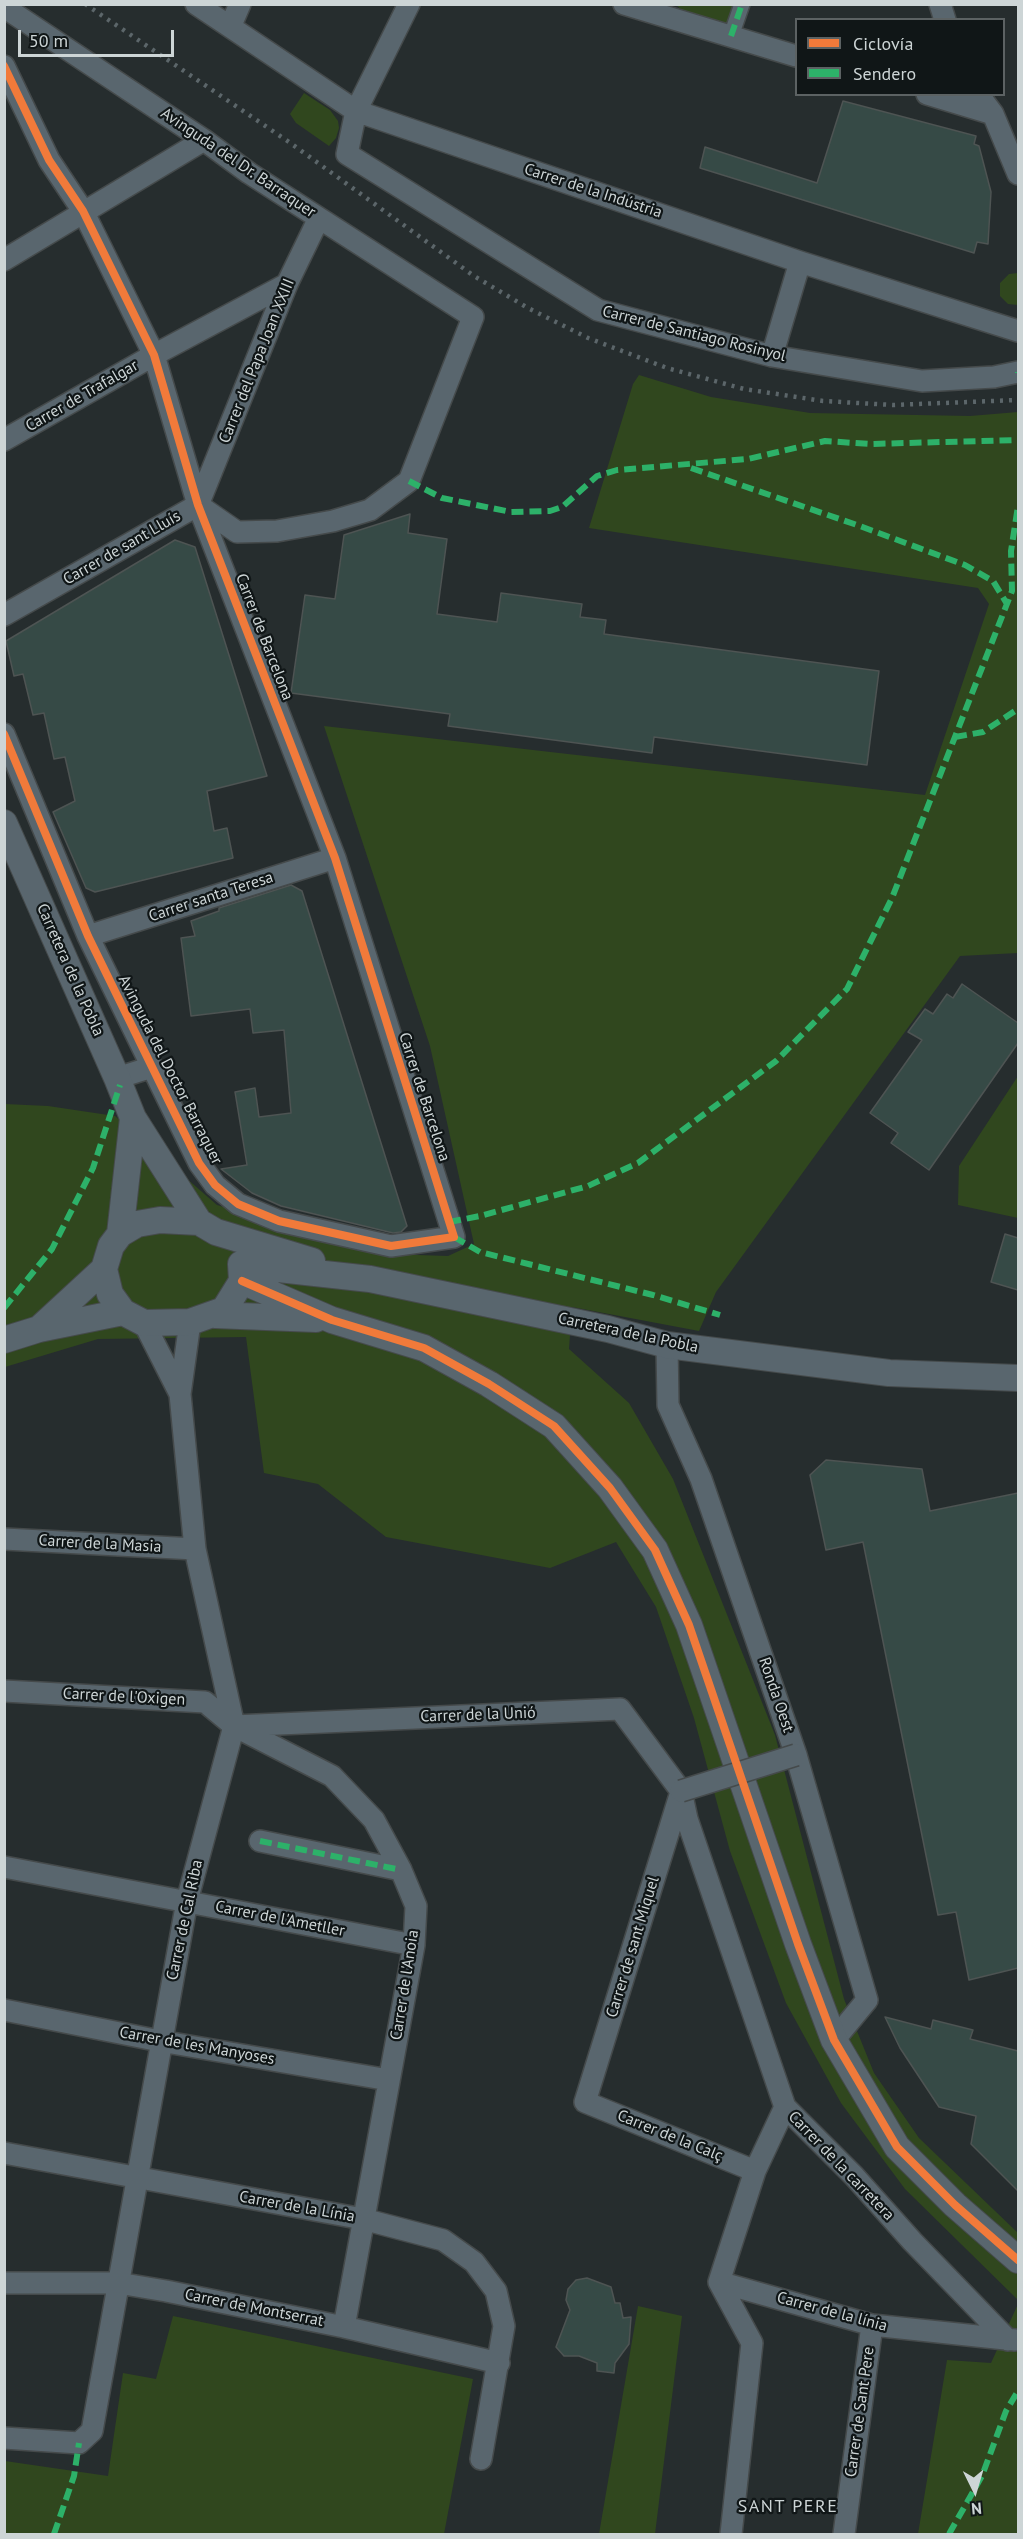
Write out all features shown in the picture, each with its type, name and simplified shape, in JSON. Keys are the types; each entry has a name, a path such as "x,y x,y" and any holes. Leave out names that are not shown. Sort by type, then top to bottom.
{"street":[{"name":"Carrer de la Indústria","path":"196,4 231,25 356,111 800,262 1017,329"},
{"path":"231,25 240,4"},
{"path":"356,111 409,4"},
{"path":"624,4 795,56"},
{"path":"731,36 742,4"},
{"name":"Avinguda del Dr. Barraquer","path":"4,7 204,140 249,173 473,316"},
{"name":"Carrer de Barcelona","path":"4,66 49,160 83,211 154,355 198,505 335,858 454,1237"},
{"path":"934,96 993,114"},
{"path":"980,96 993,114 1018,174"},
{"name":"Carrer de Santiago Rosinyol","path":"356,111 347,154 598,310 772,356 922,381 994,377 1018,372"},
{"path":"4,260 204,140"},
{"name":"Carrer del Papa Joan XXIII","path":"198,505 287,284 320,218"},
{"path":"772,356 800,262"},
{"name":"Carrer de Trafalgar","path":"4,440 154,355 287,284"},
{"name":"Carrer de sant Lluís","path":"4,615 198,505 237,532 277,531 333,521 370,510 409,482 473,316"},
{"name":"Avinguda del Doctor Barraquer","path":"4,734 88,936 199,1163 215,1185 238,1204 279,1221 391,1246 454,1237"},
{"name":"Carretera de la Pobla","path":"4,823 133,1118 207,1227"},
{"name":"Carrer santa Teresa","path":"88,936 335,858"},
{"path":"117,1077 152,1066"},
{"name":"Carretera de la Pobla","path":"120,1234 133,1118"},
{"path":"4,1340 39,1329 104,1269 111,1246 120,1234 137,1224 160,1220 207,1227 370,1279"},
{"path":"207,1227 233,1248 242,1273 231,1301 214,1315"},
{"path":"104,1269 110,1294 134,1318"},
{"path":"242,1273 332,1320 424,1348 489,1384 554,1426 610,1488 656,1550 689,1625 798,1944 834,2040 897,2147 955,2205 1018,2260"},
{"name":"Carretera de la Pobla","path":"242,1273 370,1279 608,1329 667,1345 889,1373 1018,1378"},
{"path":"4,1329 39,1329 134,1318 190,1322 214,1315 332,1320"},
{"name":"Carrer de Cal Riba","path":"134,1318 180,1394"},
{"name":"Carrer de Cal Riba","path":"4,2438 79,2443 92,2431 139,2178 160,2041 187,1901 234,1726 195,1549 180,1394 190,1322"},
{"name":"Ronda Oest","path":"667,1345 668,1405 701,1479 796,1755 867,2000 834,2040"},
{"name":"Carrer de la Masia","path":"4,1539 195,1549"},
{"name":"Carrer de l'Oxigen","path":"4,1691 205,1702 234,1726"},
{"name":"Carrer de la Unió","path":"234,1726 620,1709 681,1791 687,1819"},
{"name":"Carrer de l'Anoia","path":"234,1726 332,1776 374,1820 401,1870 416,1906 414,1945 344,2327"},
{"path":"681,1791 796,1755"},
{"name":"Carrer de sant Miquel","path":"585,2102 681,1791"},
{"name":"Carrer de la carretera","path":"687,1819 785,2107 854,2176 912,2241 1013,2340"},
{"path":"260,1841 401,1870"},
{"name":"Carrer de l'Ametller","path":"4,1866 414,1945"},
{"name":"Carrer de les Manyoses","path":"4,2010 160,2041 389,2080"},
{"name":"Carrer de la Calç","path":"585,2102 755,2171"},
{"path":"731,2535 752,2343 719,2282 755,2171 785,2107"},
{"name":"Carrer de la Línia","path":"4,2153 363,2219 443,2240 474,2262 496,2291 504,2326 481,2459"},
{"name":"Carrer de la línia","path":"719,2282 872,2325 1013,2340"},
{"name":"Carrer de Montserrat","path":"4,2283 118,2283 344,2327 499,2363"},
{"name":"Carrer de Sant Pere","path":"844,2535 872,2325"}],"green space":[{"path":"675,4 735,5 728,26 683,11"},
{"path":"304,93 330,110 338,121 339,128 336,138 329,146 296,123 290,114"},
{"path":"1018,273 1018,305 1008,304 1000,296 1000,283 1009,274"},
{"path":"639,375 711,397 810,413 970,416 1018,412 1018,953 960,956 716,1292 699,1331 572,1307 569,1349 629,1403 673,1479 775,1735 844,1999 874,2073 919,2138 1018,2233 1018,2300 905,2189 841,2103 786,2003 730,1851 694,1718 656,1607 616,1542 550,1568 386,1537 318,1484 264,1473 246,1337 98,1339 5,1367 5,1104 48,1106 115,1116 217,1205 386,1254 448,1256 474,1244 430,1046 324,726 925,795 989,604 978,588 589,528 633,384"},
{"path":"1018,1076 1018,1218 958,1205 959,1166"},
{"path":"1018,2304 1018,2534 918,2534 947,2360 991,2363"},
{"path":"638,2306 682,2316 655,2534 599,2534"},
{"path":"173,2316 473,2379 444,2534 5,2534 5,2461 108,2476 123,2373 156,2379"}],"building":[{"path":"843,101 976,136 974,144 979,146 991,192 988,244 977,242 974,253 700,168 705,147 817,183"},
{"path":"410,514 408,533 447,539 437,614 497,622 501,593 582,604 580,617 606,620 604,634 879,671 867,765 654,737 652,753 448,726 450,714 291,693 305,595 335,599 344,535"},
{"path":"175,540 195,547 267,776 207,791 214,831 227,828 233,858 95,892 86,888 53,812 75,801 65,757 54,759 44,713 33,715 23,674 14,676 6,641"},
{"path":"291,885 302,891 407,1226 401,1232 393,1233 281,1206 252,1193 221,1169 247,1165 235,1092 255,1088 259,1117 291,1113 284,1030 253,1033 250,1009 191,1016 181,938 195,936 191,921 219,911 219,908"},
{"path":"962,984 1018,1023 1018,1043 929,1170 891,1143 898,1133 870,1113 922,1040 908,1032 925,1009 933,1014 947,994 953,998"},
{"path":"1005,1234 1018,1238 1018,1290 991,1282"},
{"path":"826,1460 922,1469 930,1511 1018,1493 1018,1968 969,1980 956,1912 938,1915 863,1542 826,1550 810,1475"},
{"path":"885,2017 931,2029 933,2020 973,2030 970,2039 1018,2051 1018,2191 971,2144 976,2116 939,2107 900,2048"},
{"path":"587,2278 611,2287 615,2303 620,2303 623,2318 631,2317 629,2344 615,2363 614,2373 597,2371 597,2363 579,2356 564,2356 556,2347 570,2310 566,2300 568,2289 576,2280"}],"railway":[{"path":"85,4 289,142 474,276 528,308 588,338 667,368 744,389 823,401 893,405 1018,400"}],"marked path":[{"path":"731,36 742,4"},
{"path":"409,481 442,498 511,512 550,511 562,507 597,476 617,470 748,459 825,441 870,444 1018,440"},
{"path":"691,468 965,565 993,581 1007,604"},
{"path":"449,1222 480,1216 588,1186 638,1163 776,1061 847,989 892,898 1012,591 1011,551 1018,506"},
{"path":"955,737 983,732 1018,709"},
{"path":"4,1308 52,1249 93,1168 120,1085"},
{"path":"454,1237 480,1252 653,1295 720,1315"},
{"path":"260,1841 401,1870"},
{"path":"949,2534 982,2476 1006,2411 1018,2391"},
{"path":"54,2534 74,2476 79,2443"}],"cycle path":[{"path":"4,66 49,160 83,211 154,355 198,505 335,858 454,1237 391,1246 279,1221 238,1204 215,1185 199,1163 88,936 4,734"},
{"path":"242,1281 332,1320 424,1348 489,1384 554,1426 610,1488 655,1550 689,1625 798,1944 834,2040 897,2147 955,2205 1018,2260"}],"district":[{"name":"SANT PERE","path":"788,2507"}]}
